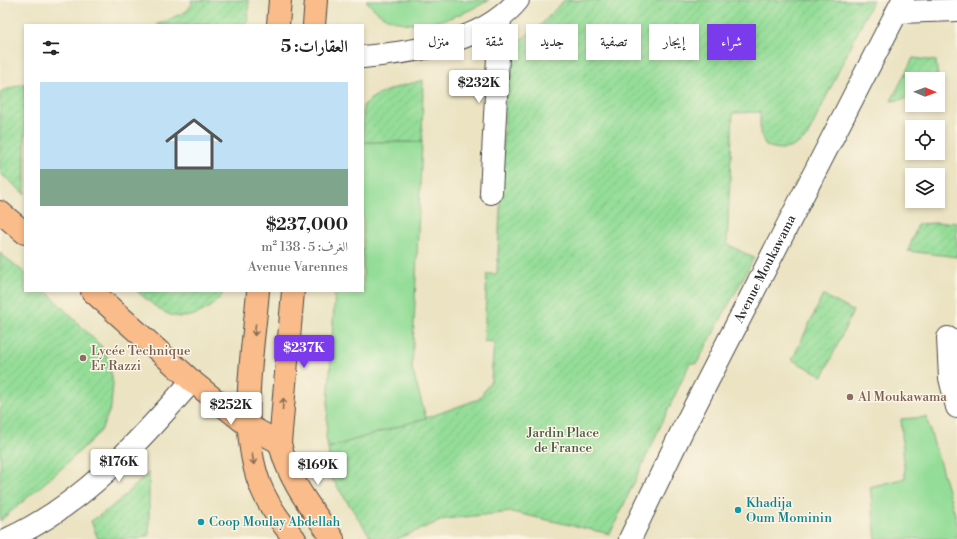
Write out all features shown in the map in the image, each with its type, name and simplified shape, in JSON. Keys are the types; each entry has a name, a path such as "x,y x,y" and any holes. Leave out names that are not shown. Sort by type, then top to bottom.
{"main road":[{"path":"278,24 280,0"},
{"path":"314,24 316,0"},
{"path":"0,212 24,232"},
{"path":"93,292 192,381 248,425 280,443"},
{"path":"258,292 248,425 254,467 268,502 295,539"},
{"path":"293,292 280,443 283,458 289,472 333,539"}],"street":[{"path":"364,57 413,51 447,42 477,31 500,18 518,0"},
{"path":"900,6 957,10"},
{"name":"Avenue Moukawama","path":"630,539 682,431 900,6"},
{"path":"491,193 500,18"},
{"path":"948,338 950,378 957,407"},
{"path":"8,539 33,528 64,507 96,481 134,447 192,381"}],"green space":[{"path":"191,0 249,0 247,24 159,24 187,11 192,4"},
{"path":"366,0 489,0 459,15 442,20 409,24 393,20 378,13"},
{"name":"Jardin Place de France","path":"564,0 873,0 807,137 792,147 784,149 766,146 760,133 760,112 733,113 727,244 754,258 697,363 690,363 610,534 512,512 445,519 397,539 372,539 332,479 328,448 426,418 479,399 491,381 494,342 484,341 487,274 497,274 506,87 509,60 518,60 518,42 526,36 526,60 578,60 578,24 542,24"},
{"path":"913,58 936,61 937,72 906,72"},
{"path":"905,74 905,99 891,101"},
{"path":"423,80 422,142 364,142 364,105 383,92"},
{"path":"24,83 24,193 0,173 0,92"},
{"path":"364,142 422,142 412,368 426,418 328,448 326,438 335,292 364,292"},
{"path":"957,222 957,257 908,251 918,224"},
{"path":"0,253 24,272 24,292 47,292 101,346 109,360 113,384 111,407 101,431 62,468 0,521"},
{"path":"138,292 223,292 213,304 205,310 185,317 168,314"},
{"path":"823,295 853,311 823,376 792,360"},
{"path":"926,417 957,521 957,539 876,539 870,487 905,478 901,419"},
{"path":"149,472 149,535 139,539 98,539 91,521 114,505"}],"place":[{"name":"Lycée Technique Er Razzi","path":"83,358"},
{"name":"Al Moukawama","path":"850,397"},
{"name":"Khadija Oum Mominin","path":"738,510"},
{"name":"Coop Moulay Abdellah","path":"201,522"}]}
